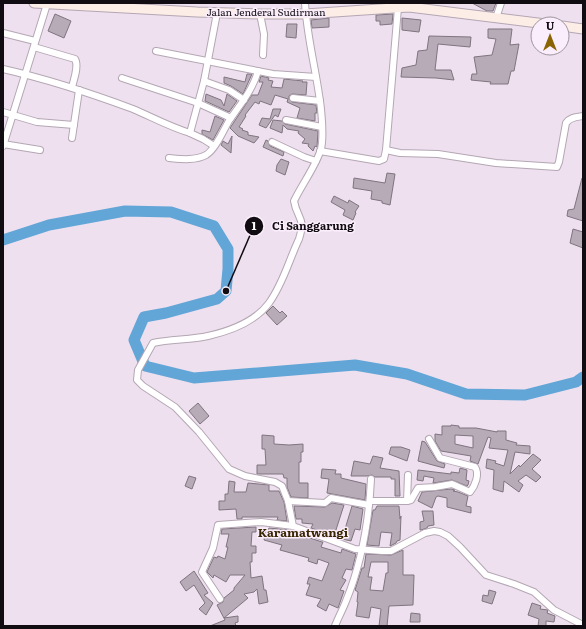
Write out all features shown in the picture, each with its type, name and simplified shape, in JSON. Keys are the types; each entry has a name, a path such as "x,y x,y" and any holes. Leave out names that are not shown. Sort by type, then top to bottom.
{"main road":[{"name":"Jalan Jenderal Sudirman","path":"34,3 217,13 264,14 305,14 419,6 530,22"},
{"path":"570,27 583,29"}],"street":[{"path":"293,526 284,488 279,484 245,476 229,469 199,432 174,407 142,386 137,380 138,370 153,343 209,336 234,328 250,320 268,305 275,293 299,239 302,231 302,220 294,201 320,151 322,127 320,101 304,3"},
{"path":"496,18 501,3"},
{"path":"40,150 3,145 48,4"},
{"path":"320,151 379,161 384,159 398,8"},
{"path":"190,133 204,81 217,13"},
{"path":"263,55 264,14"},
{"path":"3,33 75,59 77,61 77,65 72,88"},
{"path":"156,51 208,62 284,75 316,77"},
{"path":"3,69 26,74 79,90 131,109 168,126 190,133 214,146"},
{"path":"169,158 192,159 208,154 244,100 260,71"},
{"path":"122,78 198,103 231,118"},
{"path":"204,81 229,90 244,100"},
{"path":"72,138 79,90"},
{"path":"293,98 320,101"},
{"path":"3,112 37,122 74,125"},
{"path":"386,150 400,153 438,154 496,164 556,167 560,162 566,123 573,118 583,116"},
{"path":"286,120 322,127"},
{"path":"272,142 316,160"},
{"path":"288,501 325,503 331,498 370,503 407,501 412,500 418,488 435,488 452,484 470,492 475,483 477,471 475,467 440,458 429,438"},
{"path":"407,501 408,475"},
{"path":"335,626 346,602 362,550 370,503 371,479"},
{"path":"220,599 202,572 213,548 218,525 261,522 293,526 340,544 362,550 391,551 420,535 429,532 440,532 448,536 460,547 486,575 534,592 554,610 583,625"}],"building":[{"path":"472,3 496,3 493,11 487,11"},
{"path":"55,14 71,21 64,38 48,31"},
{"path":"393,14 392,24 380,25 380,21 376,21 376,15"},
{"path":"329,18 329,27 312,28 311,20"},
{"path":"402,18 421,20 419,32 402,30"},
{"path":"287,24 297,24 296,38 286,37"},
{"path":"488,29 512,29 510,45 519,44 514,71 511,71 508,84 490,84 491,82 471,80 472,74 477,74 474,57 492,55 496,39 488,38"},
{"path":"429,36 471,37 470,47 438,44 435,70 451,70 454,80 401,77 402,68 416,65 418,51 427,50"},
{"path":"247,74 252,74 243,94 224,83 224,77 245,82"},
{"path":"261,76 269,78 268,80 273,81 271,87 282,88 284,79 307,82 306,95 292,94 289,96 289,99 292,102 316,105 317,113 315,113 315,121 297,118 300,108 287,102 288,99 275,95 271,105 260,101 259,104 255,102 245,115 246,116 239,127 248,132 248,135 259,137 254,143 238,136 230,128 252,95 258,95 263,82 259,82"},
{"path":"206,94 221,100 224,106 227,94 237,101 229,112 205,101"},
{"path":"273,109 281,109 278,117 275,115 266,128 259,125 262,118 270,119"},
{"path":"215,116 224,120 213,140 202,134 202,130 210,132"},
{"path":"273,120 318,131 317,147 315,146 313,151 308,146 309,144 302,143 305,139 298,133 299,131 287,129 283,125 282,133 270,128"},
{"path":"232,136 231,153 221,145 223,141 228,144"},
{"path":"266,140 270,146 284,152 283,156 263,147"},
{"path":"281,159 289,162 285,175 276,171 277,165"},
{"path":"387,173 395,174 390,205 382,203 382,201 371,199 372,191 353,188 354,178 385,183"},
{"path":"582,178 583,221 567,216 568,210 574,209"},
{"path":"334,196 348,203 349,200 359,206 355,212 356,213 353,220 343,215 345,210 331,202"},
{"path":"573,229 583,232 583,248 570,243"},
{"path":"273,306 280,313 282,311 287,316 277,325 266,313"},
{"path":"198,403 209,416 200,424 189,411"},
{"path":"442,426 459,426 459,428 476,428 497,432 506,431 506,440 517,443 516,445 530,446 530,454 515,452 510,474 519,465 520,467 533,454 541,460 532,469 541,477 536,482 526,475 518,481 523,485 519,492 504,481 503,492 493,489 494,470 486,468 487,459 496,461 495,463 504,466 508,450 489,448 491,438 488,437 478,464 470,461 471,456 441,451 435,441 435,434 442,435","holes":["455,435 473,436 473,448 455,444"]},
{"path":"262,435 274,436 274,444 303,444 301,462 299,462 299,483 308,483 308,498 291,497 287,487 287,478 284,478 283,474 257,474 257,465 266,465 265,449 262,449"},
{"path":"422,441 425,442 437,461 445,464 444,468 418,461"},
{"path":"391,447 401,447 410,450 407,461 389,454"},
{"path":"373,456 383,458 380,468 399,471 400,496 395,496 395,479 391,479 391,477 375,477 372,475 351,476 354,461 370,464"},
{"path":"460,468 467,470 466,480 469,481 467,486 452,480 433,483 434,478 424,476 423,481 417,480 418,470 451,474 451,472 459,473"},
{"path":"322,469 336,470 335,474 341,474 341,478 366,484 365,500 327,493 329,479 321,478"},
{"path":"189,476 196,478 192,489 185,486"},
{"path":"229,481 235,482 234,492 246,492 248,483 269,485 269,491 279,491 284,502 287,521 277,520 278,517 242,517 242,519 237,519 236,509 219,510 219,501 225,501 225,494 228,494"},
{"path":"451,489 468,496 466,506 471,507 471,513 447,507 447,498 436,497 432,508 418,501 422,492"},
{"path":"332,503 344,505 334,536 311,528 313,524 302,523 302,519 296,519 294,506 325,507"},
{"path":"352,506 363,509 360,530 355,529 351,541 342,539"},
{"path":"377,506 399,506 400,519 401,516 400,540 390,546 392,533 381,532 379,546 367,545 373,510 375,510"},
{"path":"422,511 433,511 434,525 420,530 420,522 424,521"},
{"path":"256,527 256,532 252,532 251,546 256,546 256,553 252,553 252,562 250,562 251,578 262,576 268,602 259,604 257,589 254,592 244,594 248,598 224,618 238,616 238,622 235,623 236,626 210,626 225,620 217,605 223,602 224,598 234,590 245,575 230,575 226,582 214,575 213,578 207,572 214,557 217,558 218,556 225,559 229,534 221,534 222,529"},
{"path":"269,528 290,530 323,542 321,547 341,553 342,549 356,554 352,570 346,569 342,578 346,580 340,590 344,591 338,608 329,604 326,611 317,606 321,599 306,595 310,584 307,584 309,577 322,581 329,563 318,559 317,564 308,561 309,558 280,550 282,545 264,540 266,529 268,530"},
{"path":"403,550 403,575 414,575 413,605 389,606 387,626 379,626 381,609 371,607 369,618 356,616 358,592 355,590 362,568 364,568 366,554 391,555","holes":["371,562 388,562 388,573 386,573 383,591 370,590 372,577 368,577"]},
{"path":"194,571 208,593 204,595 213,603 206,615 199,609 205,603 194,585 186,591 180,582"},
{"path":"489,590 496,592 492,604 482,601 483,595 488,596"},
{"path":"532,603 541,606 540,609 548,610 547,613 555,616 554,622 546,621 546,626 538,626 539,619 528,615"},
{"path":"411,613 420,614 420,622 410,622"}],"waterway":[{"path":"3,240 49,225 125,211 171,212 214,226 228,249 226,291 217,299 166,313 144,317 134,340 145,366 194,378 355,365 407,374 466,394 525,395 576,382 583,377"}],"place":[{"name":"Ci Sanggarung","path":"226,291"}],"district":[{"name":"Karamatwangi","path":"303,533"}]}
